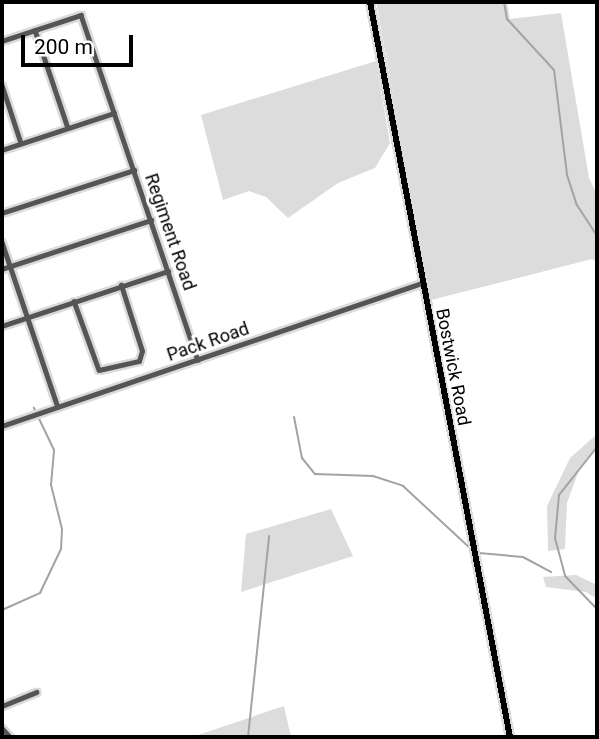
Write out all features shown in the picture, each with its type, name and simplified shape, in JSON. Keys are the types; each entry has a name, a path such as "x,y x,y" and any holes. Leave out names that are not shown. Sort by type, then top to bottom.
{"main road":[{"name":"Bostwick Road","path":"370,2 510,737"}],"street":[{"name":"Regiment Road","path":"35,30 81,15 198,360"},
{"path":"2,41 35,30 68,128"},
{"path":"2,85 21,144"},
{"path":"2,150 114,113"},
{"path":"2,213 134,170"},
{"path":"2,269 151,220"},
{"path":"2,242 58,407"},
{"path":"2,326 168,271"},
{"name":"Pack Road","path":"2,426 423,284"},
{"path":"74,301 99,370 128,365 139,361 142,351 121,285"},
{"path":"2,706 36,692"},
{"path":"2,728 10,737"}],"shaded area":[{"path":"376,2 507,2 510,19 561,13 589,178 597,194 597,262 592,259 431,300"},
{"path":"376,61 390,143 375,168 338,183 288,218 266,197 249,191 223,200 201,115"},
{"path":"597,434 597,448 579,470 567,503 565,549 548,551 547,506 570,458"},
{"path":"331,509 353,556 241,592 246,534"},
{"path":"576,575 597,585 597,599 586,592 546,587 543,577"},
{"path":"284,706 291,737 192,737"}],"waterway":[{"path":"504,2 507,19 554,70 567,175 577,205 597,236"},
{"path":"2,610 40,593 61,549 62,529 51,485 54,450 34,408"},
{"path":"294,417 302,458 315,474 373,476 403,486 471,549"},
{"path":"597,447 559,495 555,538 565,576 597,609"},
{"path":"248,737 269,536"},
{"path":"479,553 523,557 551,572"}]}
